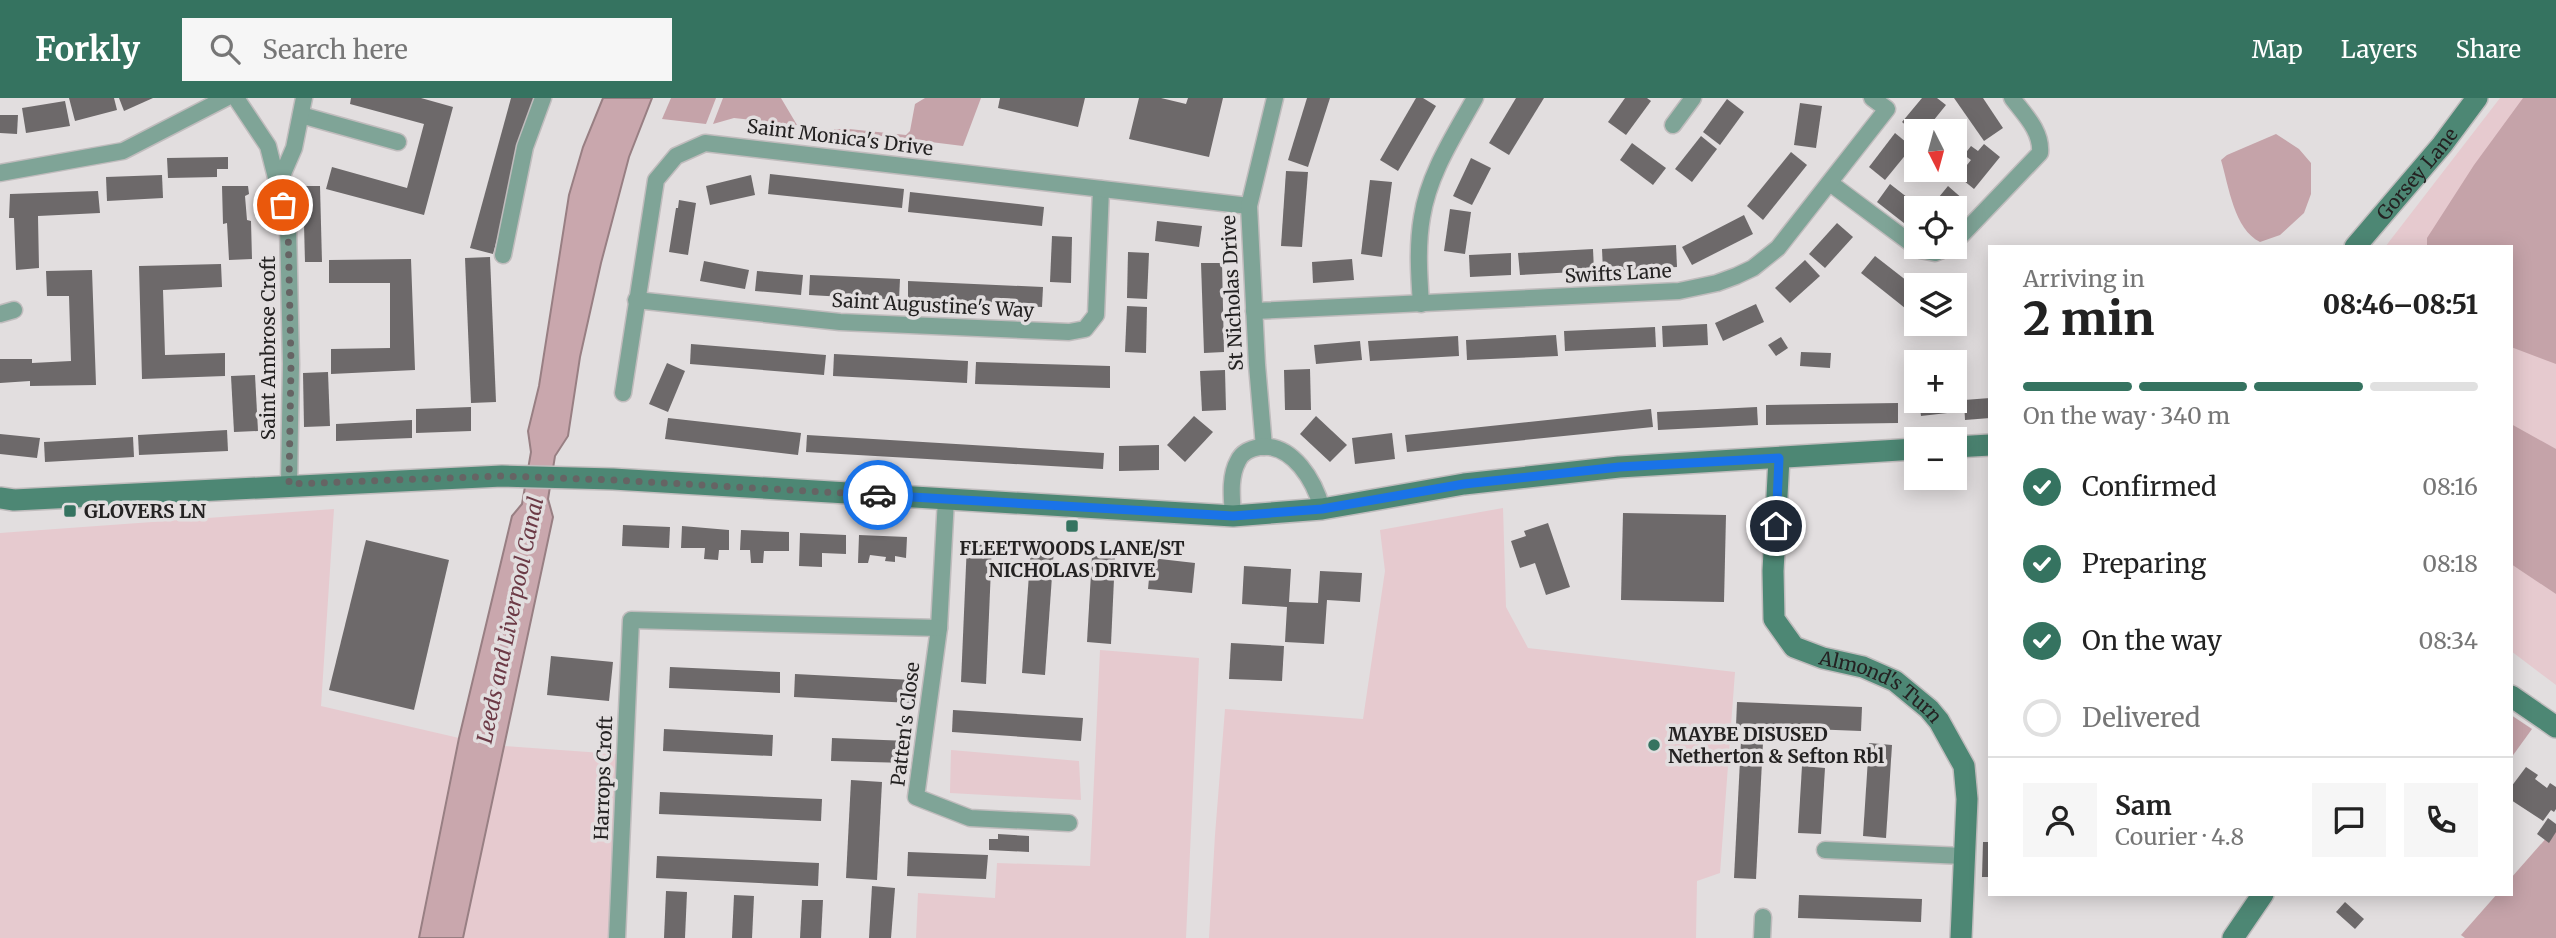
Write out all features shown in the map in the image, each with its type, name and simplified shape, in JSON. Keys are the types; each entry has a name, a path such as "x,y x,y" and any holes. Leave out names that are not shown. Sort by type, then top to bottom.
{"street":[{"path":"0,173 123,151 226,98"},
{"name":"Saint Ambrose Croft","path":"236,98 268,146 288,225 291,364 289,484"},
{"path":"278,185 295,148 304,98"},
{"path":"503,255 524,147 543,98"},
{"name":"St Nicholas Drive","path":"1264,447 1249,206 1275,98"},
{"path":"1421,304 1419,241 1427,193 1475,98"},
{"path":"1673,125 1693,98"},
{"name":"Swifts Lane","path":"1254,311 1679,291 1717,284 1753,268 1778,248 1892,104 1872,98"},
{"path":"1967,229 2040,153 2041,145 2036,131 2012,98"},
{"name":"Gorsey Lane","path":"2357,245 2442,145 2477,98"},
{"path":"301,115 398,142"},
{"name":"Saint Monica's Drive","path":"622,393 656,180 676,156 705,143 1249,206"},
{"path":"1830,183 1904,238"},
{"name":"Saint Augustine's Way","path":"636,300 840,322 1069,332 1085,330 1096,315 1101,189"},
{"path":"1967,446 1988,444"},
{"path":"1233,516 1233,472 1237,462 1251,449 1264,447 1275,448 1286,454 1308,475 1322,509"},
{"path":"0,498 502,476 1233,516 1322,509 1464,484 1619,467 1904,450"},
{"name":"Almond's Turn","path":"1779,458 1773,571 1774,619 1794,647 1823,658 1863,667 1895,681 1940,720 1964,766 1967,799 1961,938"},
{"name":"Patten's Close","path":"946,499 939,628 916,797 970,818 1069,823"},
{"name":"Harrops Croft","path":"617,938 631,620 939,628"},
{"path":"2513,697 2556,727"},
{"path":"1825,850 1964,856"},
{"path":"2232,938 2262,896"},
{"path":"1762,938 1763,918"}],"shaded area":[{"path":"671,98 716,98 706,124 662,119"},
{"path":"723,98 781,98 797,125 734,118 713,124"},
{"path":"925,98 981,98 963,146 825,129 906,135 910,131 915,104"},
{"path":"2500,98 2556,98 2556,685 2513,653 2513,245 2387,245"},
{"path":"2523,98 2556,98 2556,364 2513,348 2513,245 2427,245 2427,238 2474,165"},
{"path":"2276,134 2299,149 2311,163 2311,194 2304,213 2280,235 2260,242 2251,236 2238,217 2221,160"},
{"path":"2513,425 2556,449 2556,594 2513,565"},
{"path":"1503,508 1506,607 1528,648 1735,672 1720,873 1697,881 1696,938 1209,938 1225,709 1363,719 1385,571 1380,530"},
{"path":"334,509 321,706 459,738 419,938 0,938 0,533"},
{"path":"1100,650 1199,658 1186,938 916,938 918,893 995,898 997,863 1090,866"},
{"path":"2513,716 2532,729 2513,755"},
{"path":"504,746 616,754 610,938 463,938"},
{"path":"951,750 1079,761 1081,800 950,793"},
{"path":"2556,827 2556,938 2465,938 2461,935 2495,896 2513,896 2513,876"}],"water":[{"name":"Leeds and Liverpool Canal","path":"603,98 652,98 629,157 601,263 580,357 568,436 555,456 548,499 553,517 463,938 419,938 459,738 512,516 522,504 531,452 528,431 539,386 569,195 583,147"}],"building":[{"path":"69,98 114,98 117,110 75,121"},
{"path":"119,98 153,98 124,111"},
{"path":"351,98 421,98 453,107 424,215 326,189 332,167 407,188 424,124 350,104"},
{"path":"511,98 536,98 493,254 470,248"},
{"path":"1000,98 1085,98 1078,127 998,108"},
{"path":"1139,98 1161,98 1186,104 1188,98 1223,98 1209,157 1129,139"},
{"path":"1307,98 1330,98 1308,167 1288,160"},
{"path":"1416,98 1423,98 1436,106 1398,171 1380,160"},
{"path":"1516,98 1544,98 1509,155 1489,143"},
{"path":"1625,98 1647,98 1651,101 1626,135 1608,122"},
{"path":"1922,98 1937,98 1946,105 1935,119 1904,119"},
{"path":"1954,98 1983,98 2003,128 1984,141"},
{"path":"1727,99 1744,112 1720,145 1703,132"},
{"path":"65,101 70,126 26,133 22,108"},
{"path":"1800,103 1822,106 1816,148 1794,145"},
{"path":"0,115 18,115 17,134 0,133"},
{"path":"1895,133 1904,140 1904,157 1885,180 1869,167"},
{"path":"1701,136 1717,149 1692,182 1675,169"},
{"path":"1632,143 1666,168 1653,185 1620,160"},
{"path":"1984,144 2000,157 1974,189 1965,182 1967,165 1971,160 1967,157 1967,151 1971,146 1978,151"},
{"path":"1791,152 1807,165 1763,220 1747,206"},
{"path":"228,157 228,169 217,169 217,177 168,178 167,158"},
{"path":"1471,158 1491,168 1472,205 1453,196"},
{"path":"1286,171 1308,172 1302,247 1281,246"},
{"path":"770,174 904,189 902,208 768,194"},
{"path":"162,175 163,198 107,201 106,177"},
{"path":"751,175 755,195 710,205 706,186"},
{"path":"1370,180 1392,182 1382,257 1361,254"},
{"path":"1890,184 1906,196 1904,223 1877,202"},
{"path":"222,186 248,186 249,194 245,196 247,220 251,221 252,259 229,260 227,223 223,224"},
{"path":"303,186 320,186 322,262 305,262"},
{"path":"1948,186 1959,196 1940,196"},
{"path":"98,191 100,213 38,216 39,268 16,270 14,218 9,218 10,194"},
{"path":"910,192 1044,207 1042,226 908,212"},
{"path":"679,200 696,203 688,255 669,252"},
{"path":"1450,209 1471,212 1465,254 1444,251"},
{"path":"1744,215 1753,234 1692,265 1682,247"},
{"path":"1157,221 1202,226 1199,247 1155,241"},
{"path":"1837,223 1853,237 1825,268 1809,254"},
{"path":"1052,236 1072,237 1071,283 1050,282"},
{"path":"1676,245 1677,267 1603,271 1602,249"},
{"path":"1593,249 1594,271 1520,275 1518,253"},
{"path":"1128,252 1149,253 1147,299 1127,298"},
{"path":"1511,253 1511,275 1470,277 1469,255"},
{"path":"1875,256 1904,279 1904,307 1861,273"},
{"path":"490,257 496,402 471,403 465,258"},
{"path":"411,259 415,370 331,374 331,349 390,348 390,283 329,283 329,260"},
{"path":"1352,259 1354,280 1313,283 1312,262"},
{"path":"1805,260 1820,276 1790,303 1775,288"},
{"path":"704,261 749,270 745,289 700,281"},
{"path":"1201,263 1222,263 1224,352 1204,353"},
{"path":"221,264 222,287 163,290 165,355 225,353 225,376 142,379 139,266"},
{"path":"92,270 96,385 30,386 30,381 0,383 0,359 32,359 32,363 71,361 69,296 47,296 46,271"},
{"path":"757,271 803,275 801,295 755,291"},
{"path":"810,275 900,279 899,300 809,295"},
{"path":"908,281 1043,287 1042,307 908,301"},
{"path":"1756,304 1764,322 1723,341 1715,323"},
{"path":"1127,306 1147,307 1146,353 1125,352"},
{"path":"1707,324 1708,345 1663,347 1662,326"},
{"path":"1655,327 1656,347 1565,351 1564,331"},
{"path":"1556,335 1558,356 1467,360 1466,340"},
{"path":"1458,336 1459,356 1370,361 1368,341"},
{"path":"1781,337 1788,348 1776,356 1768,345"},
{"path":"1360,341 1362,360 1316,364 1314,345"},
{"path":"691,344 826,355 824,375 690,364"},
{"path":"1801,352 1831,353 1830,368 1800,366"},
{"path":"834,354 968,361 967,383 833,376"},
{"path":"976,362 1110,366 1110,388 975,384"},
{"path":"667,363 685,371 668,412 649,404"},
{"path":"1310,369 1311,410 1285,410 1284,370"},
{"path":"1225,370 1226,410 1202,411 1200,371"},
{"path":"328,372 330,426 304,427 303,373"},
{"path":"255,375 258,431 234,432 231,376"},
{"path":"1988,398 1988,418 1965,420 1967,400"},
{"path":"1898,403 1898,423 1766,425 1766,405"},
{"path":"471,407 471,431 416,433 416,409"},
{"path":"1757,407 1758,425 1658,430 1657,412"},
{"path":"1651,409 1653,427 1407,452 1405,435"},
{"path":"1921,413 1947,413 1921,416"},
{"path":"1194,416 1213,432 1185,462 1167,445"},
{"path":"1316,416 1347,445 1330,462 1300,434"},
{"path":"668,418 801,433 798,455 665,439"},
{"path":"412,420 412,438 336,441 336,424"},
{"path":"227,430 228,451 139,455 138,435"},
{"path":"1392,433 1395,459 1355,464 1352,438"},
{"path":"0,434 40,438 37,458 0,454"},
{"path":"807,435 1104,453 1103,469 806,452"},
{"path":"133,437 134,457 45,462 44,442"},
{"path":"1159,445 1159,470 1119,471 1119,446"},
{"path":"1623,513 1726,515 1724,602 1621,600"},
{"path":"1548,523 1570,587 1546,595 1535,563 1520,568 1511,541 1526,536 1524,531"},
{"path":"623,525 670,527 669,548 622,546"},
{"path":"682,526 729,530 729,550 719,550 718,560 704,559 705,548 681,548"},
{"path":"741,530 789,532 789,551 764,551 763,563 751,563 750,550 740,550"},
{"path":"800,533 846,535 846,554 822,553 822,567 799,566"},
{"path":"859,535 907,537 906,558 895,556 895,562 885,561 886,557 870,555 868,563 858,563"},
{"path":"366,540 449,560 414,710 329,690"},
{"path":"967,543 992,545 986,684 961,682"},
{"path":"1031,546 1054,548 1045,675 1022,673"},
{"path":"1092,556 1115,557 1111,644 1087,642"},
{"path":"1151,558 1195,563 1192,593 1148,589"},
{"path":"1244,566 1291,569 1289,602 1318,603 1320,571 1362,573 1360,602 1327,600 1324,644 1285,642 1287,607 1242,604"},
{"path":"1231,643 1284,646 1282,681 1229,679"},
{"path":"551,656 613,662 609,701 547,695"},
{"path":"670,667 780,672 780,693 669,688"},
{"path":"795,674 912,680 911,703 794,697"},
{"path":"1737,702 1862,707 1861,731 1736,726"},
{"path":"953,710 1083,718 1081,741 952,732"},
{"path":"664,729 773,735 772,756 663,751"},
{"path":"832,738 909,741 908,763 831,761"},
{"path":"1741,741 1763,742 1756,879 1734,878"},
{"path":"1869,743 1892,745 1886,838 1863,836"},
{"path":"1802,766 1825,768 1821,834 1798,833"},
{"path":"2526,767 2538,775 2535,779 2547,788 2550,783 2556,787 2556,809 2554,812 2551,810 2543,821 2513,801 2513,784"},
{"path":"851,780 882,782 877,880 846,878"},
{"path":"660,792 822,799 821,821 659,814"},
{"path":"2548,818 2556,824 2556,832 2549,843 2537,834"},
{"path":"998,834 1029,836 1029,852 989,850 989,839 998,839"},
{"path":"1983,842 1988,842 1988,877 1982,877"},
{"path":"908,852 988,855 986,879 907,876"},
{"path":"657,856 819,863 818,886 656,878"},
{"path":"872,886 895,888 891,938 869,938"},
{"path":"666,891 687,892 685,938 664,938"},
{"path":"734,895 754,896 752,938 732,938"},
{"path":"1799,895 1922,899 1921,922 1798,918"},
{"path":"802,900 823,900 821,938 800,938"},
{"path":"2345,902 2364,919 2355,929 2336,912"}],"way so far":[{"path":"283,205 288,225 291,364 289,484 502,476 878,495"}],"place":[{"name":"GLOVERS LN","path":"70,511"},
{"name":"FLEETWOODS LANE/ST NICHOLAS DRIVE","path":"1072,526"},
{"name":"MAYBE DISUSED Netherton & Sefton Rbl","path":"1654,745"}],"route":[{"path":"878,495 1213,517 1322,509 1464,484 1619,467 1779,458 1776,526"}]}
